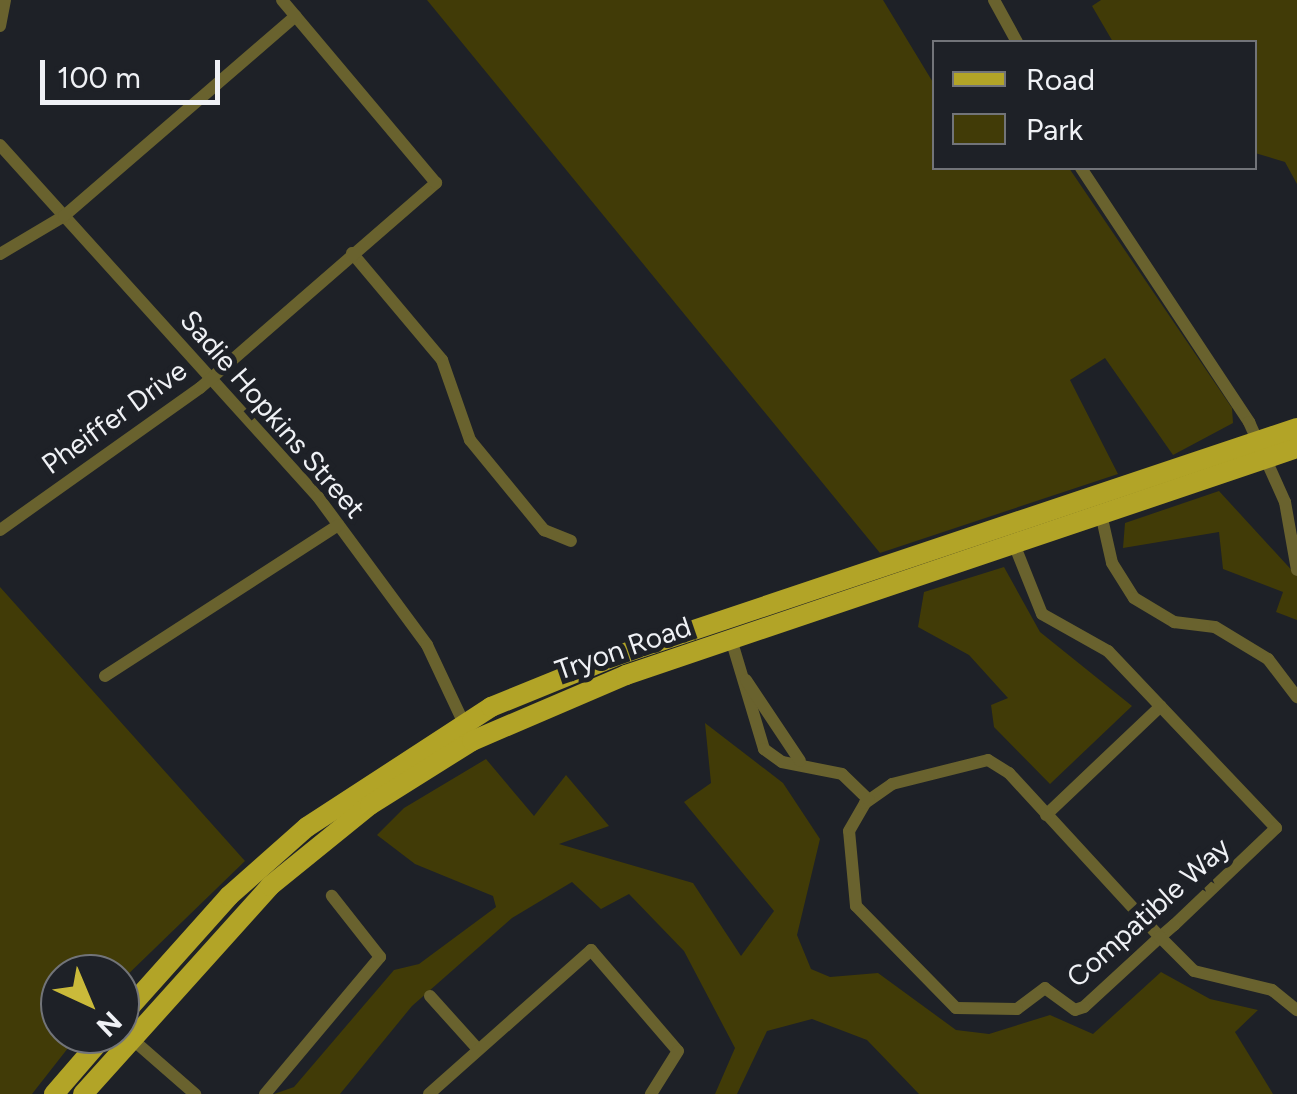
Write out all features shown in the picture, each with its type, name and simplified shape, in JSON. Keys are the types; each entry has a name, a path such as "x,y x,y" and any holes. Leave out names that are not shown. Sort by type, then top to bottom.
{"main road":[{"name":"Tryon Road","path":"140,1031 296,864 468,731 1101,514 1264,450 1297,428"},
{"name":"Tryon Road","path":"140,995 195,932 331,807 468,731 619,655 1264,450 1297,448"},
{"path":"140,1008 195,932"},
{"path":"54,1094 89,1054"},
{"name":"Tryon Road","path":"83,1094 119,1054"}],"street":[{"path":"0,26 5,0"},
{"path":"0,254 64,216 296,16 282,0"},
{"path":"994,0 1016,40"},
{"name":"Pheiffer Drive","path":"0,530 210,379 436,184 296,16"},
{"name":"Sadie Hopkins Street","path":"0,145 338,524 427,645 468,731"},
{"path":"1083,170 1264,450 1297,570"},
{"path":"352,253 442,360 470,440 544,530 570,540"},
{"path":"1101,514 1112,563 1134,598 1268,658 1297,697"},
{"path":"104,676 338,524"},
{"path":"1014,544 1042,614 1105,648 1161,706 1046,816"},
{"path":"730,639 746,680 758,741 782,762 800,761 842,774 869,800 892,784 982,758 1046,816 1160,937 1203,976 1272,990 1297,1010"},
{"path":"746,680 800,761"},
{"name":"Compatible Way","path":"869,800 849,831 856,906 956,1008 1017,1009 1046,988 1065,1008 1084,1008 1276,828 1161,706"},
{"path":"265,1094 380,957 332,896"},
{"path":"429,1094 476,1047 591,950 678,1052 652,1094"},
{"path":"430,996 476,1047"},
{"path":"140,1047 195,1094"}],"green space":[{"path":"427,0 883,0 932,81 932,170 1070,170 1232,408 1233,423 1173,455 1105,358 1070,380 1118,474 880,553"},
{"path":"1101,0 1297,0 1297,184 1285,162 1257,154 1257,40 1112,40 1092,6"},
{"path":"1219,491 1297,576 1297,620 1276,612 1283,592 1223,569 1219,532 1123,548 1125,523"},
{"path":"1004,567 1040,632 1132,706 1050,784 994,727 991,705 1008,698 969,655 918,627 924,592"},
{"path":"0,587 245,861 140,963 140,954 40,954 40,1054 63,1054 32,1094 0,1094"},
{"path":"705,723 783,783 820,839 797,935 811,969 830,977 878,973 956,1030 989,1034 1050,1015 1093,1034 1161,972 1210,999 1258,1010 1235,1032 1273,1094 919,1094 867,1040 812,1019 767,1031 737,1094 715,1094 735,1048 684,951 629,894 601,909 572,882 512,918 412,1006 340,1094 274,1094 294,1087 394,970 419,964 496,907 493,896 415,864 377,835 404,808 486,759 534,816 566,775 609,826 559,844 693,883 741,956 774,911 684,802 711,783"}]}
